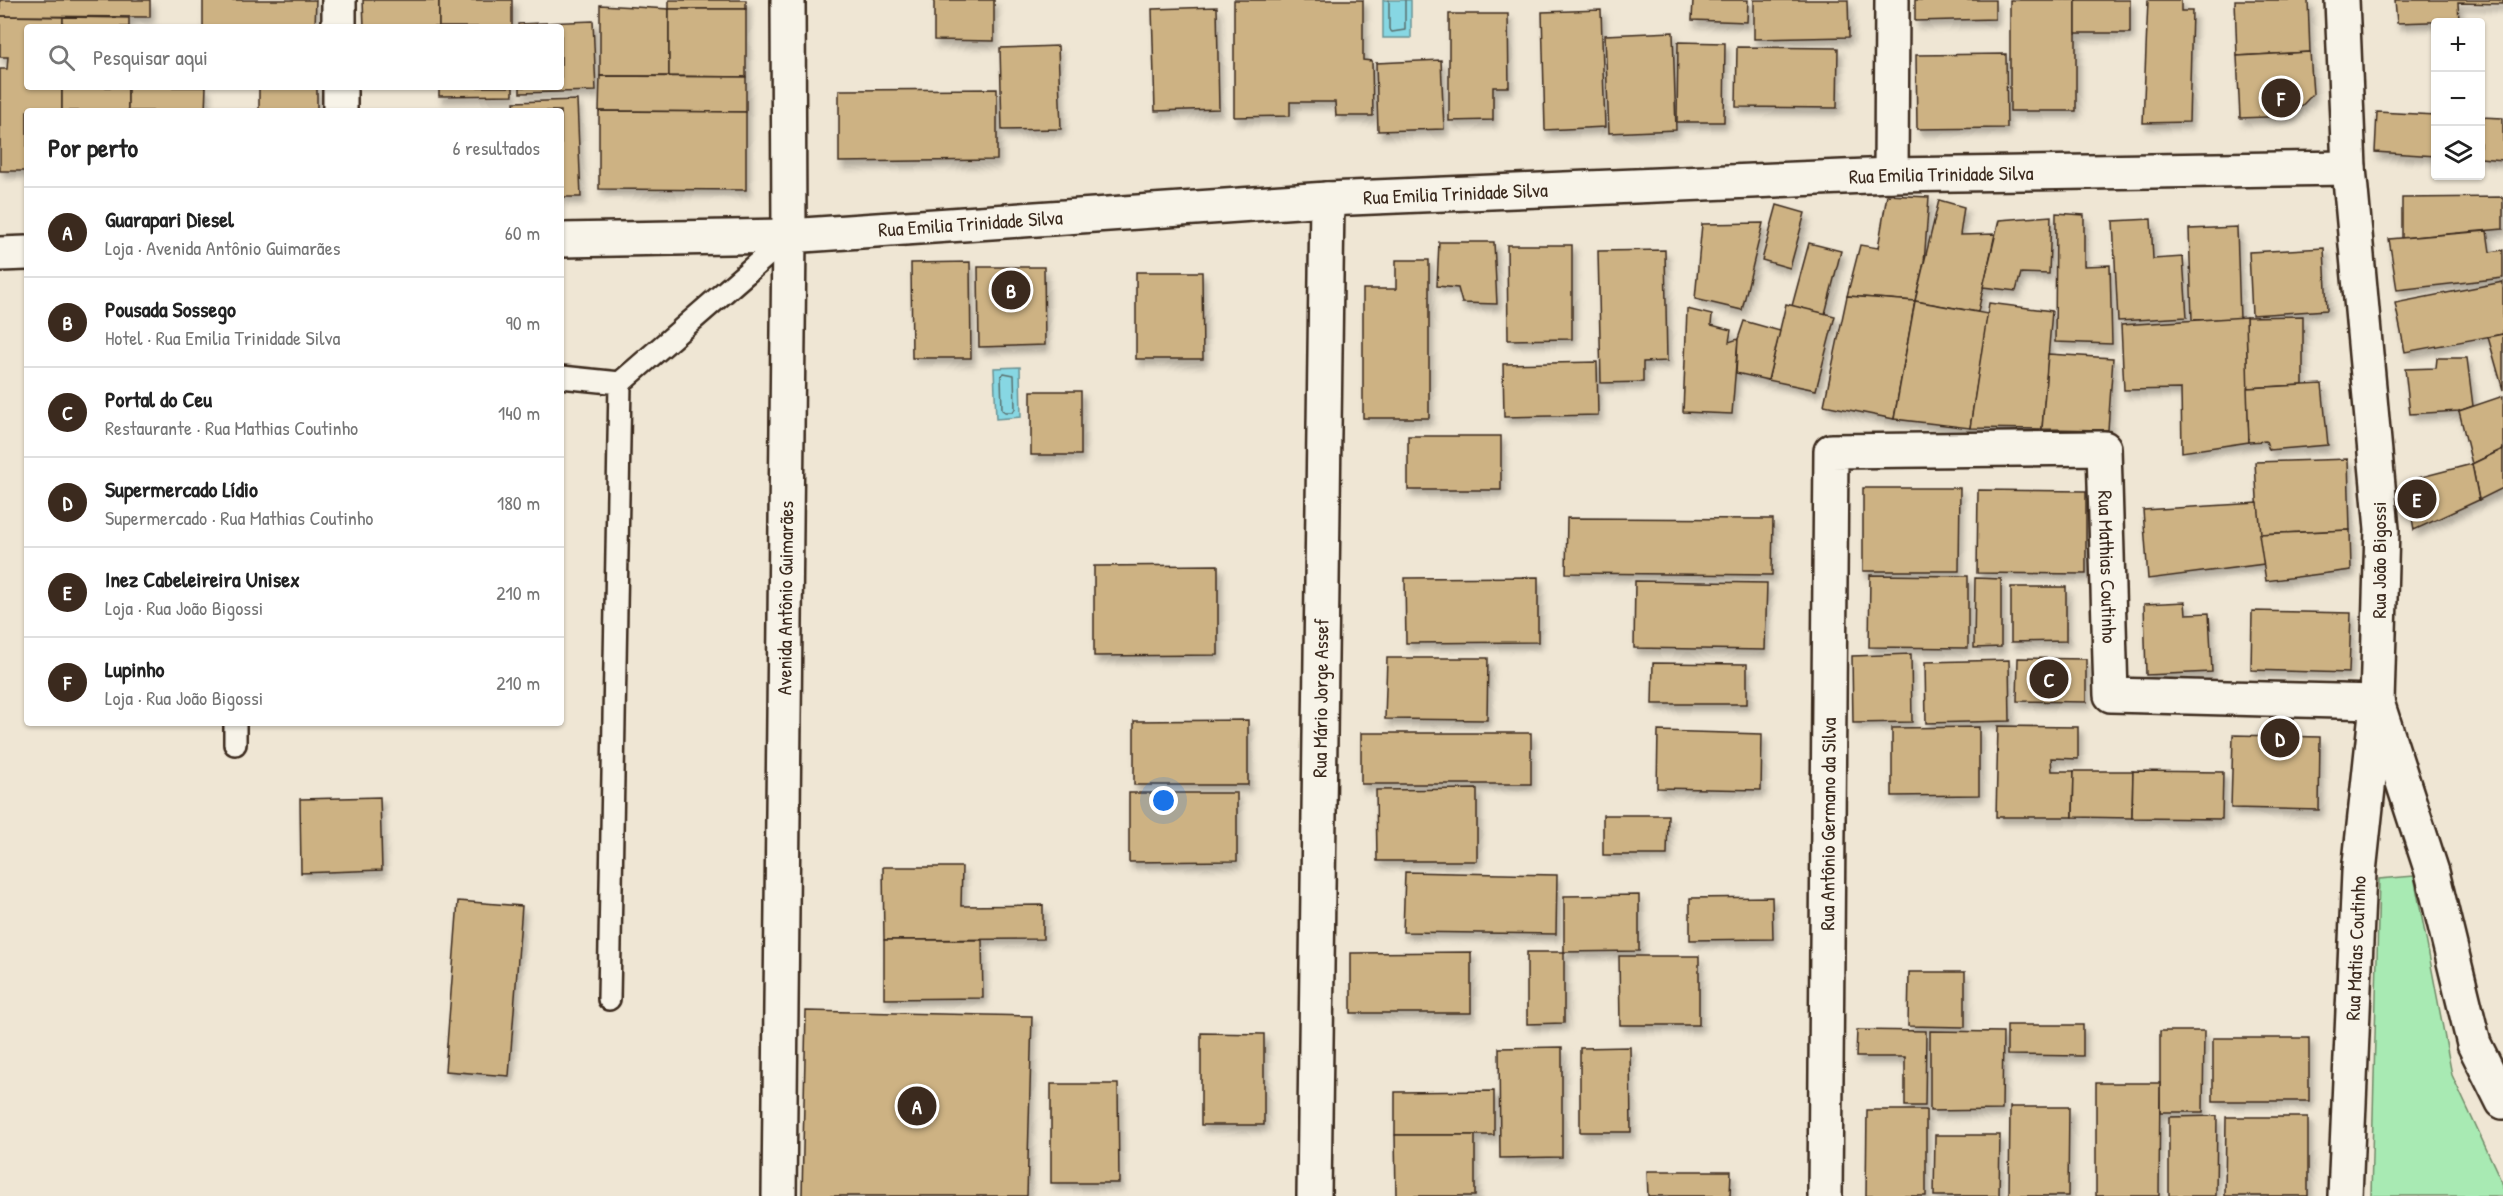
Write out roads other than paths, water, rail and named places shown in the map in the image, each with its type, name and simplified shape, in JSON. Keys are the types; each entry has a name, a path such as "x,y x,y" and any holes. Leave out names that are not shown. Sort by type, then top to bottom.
{"street":[{"path":"339,0 339,24"},
{"name":"Avenida Antônio Guimarães","path":"779,1196 789,236 788,0"},
{"path":"1891,175 1892,0"},
{"name":"Rua João Bigossi","path":"2342,0 2349,168 2382,529 2377,702 2432,872 2474,1044 2503,1102"},
{"path":"340,90 340,108"},
{"name":"Rua Emilia Trinidade Silva","path":"564,240 789,236 1327,199 1891,175 2349,168"},
{"name":"Rua Mário Jorge Assef","path":"1314,1196 1327,199"},
{"path":"0,254 24,254"},
{"name":"Rua Mathias Coutinho","path":"1831,451 2104,448 2111,695 2377,702"},
{"name":"Rua Antônio Germano da Silva","path":"1825,1196 1831,451"},
{"name":"Rua Matias Coutinho","path":"2345,1196 2359,872 2377,702"}],"lane":[{"path":"564,377 620,383 789,236"},
{"path":"609,999 620,383"},
{"path":"235,726 235,744"}],"water":[{"path":"1383,0 1411,0 1411,38 1383,38"},
{"path":"1020,367 1021,417 996,419 994,368"}],"place":[{"name":"Lupinho","path":"2281,98"},
{"name":"Pousada Sossego","path":"1011,290"},
{"name":"Inez Cabeleireira Unisex","path":"2417,499"},
{"name":"Portal do Ceu","path":"2049,679"},
{"name":"Supermercado Lídio","path":"2280,738"},
{"name":"Guarapari Diesel","path":"917,1106"}]}
